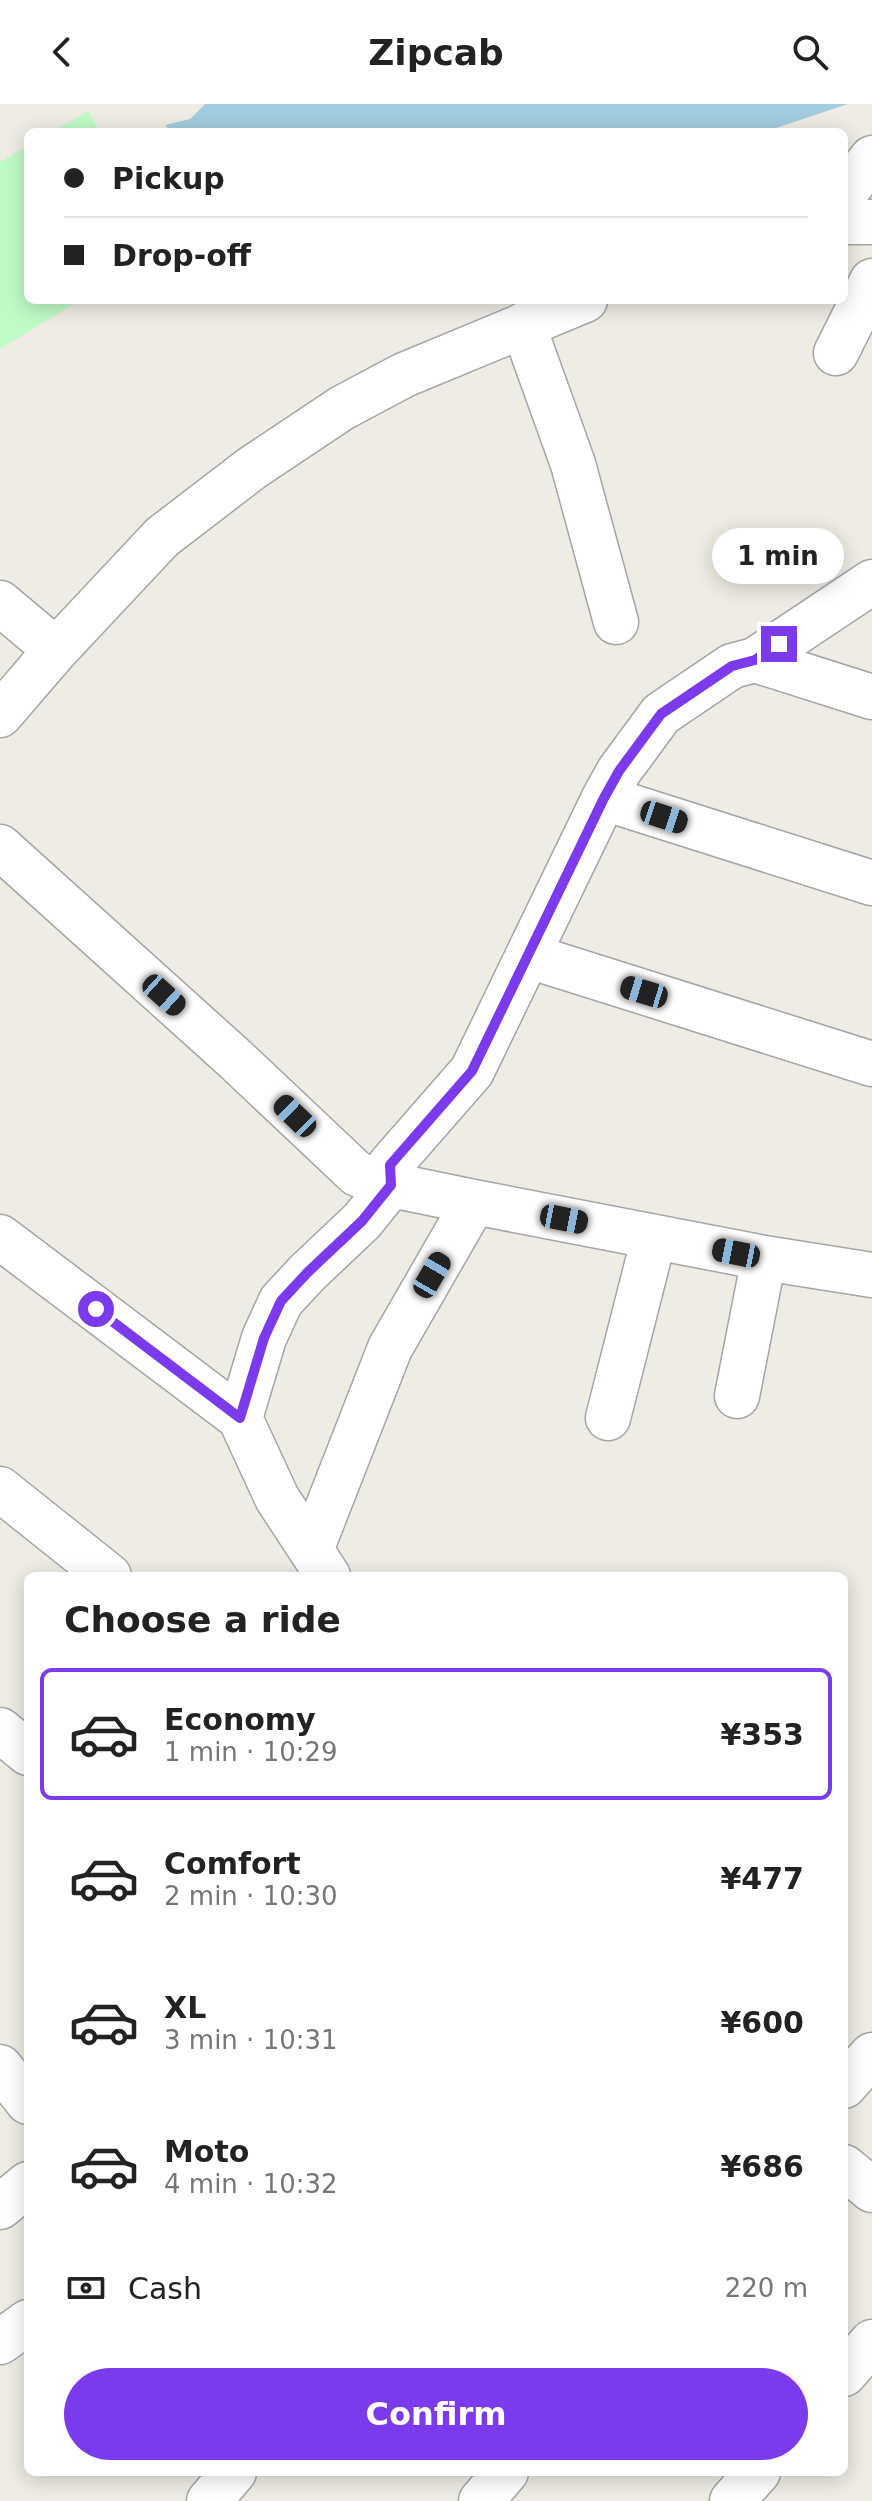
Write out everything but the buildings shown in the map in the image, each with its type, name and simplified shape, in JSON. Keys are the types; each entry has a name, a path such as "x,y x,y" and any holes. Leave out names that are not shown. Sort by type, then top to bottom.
{"street":[{"path":"848,189 872,158"},
{"path":"848,222 872,222"},
{"path":"836,353 872,281"},
{"path":"0,715 162,537 252,468 342,408 404,375 575,304"},
{"path":"523,325 573,464 616,622"},
{"path":"240,1418 264,1338 281,1301 362,1221 391,1185 390,1165 472,1071 604,798 619,771 661,714 732,666 755,660 872,582"},
{"path":"0,603 56,650"},
{"path":"755,660 872,697"},
{"path":"604,798 872,883"},
{"path":"0,847 234,1058 357,1174 391,1185 474,1202 764,1258 872,1275"},
{"path":"529,956 872,1064"},
{"path":"320,1563 390,1348 474,1202"},
{"path":"0,1237 240,1418 277,1498 320,1563"},
{"path":"608,1418 654,1237"},
{"path":"737,1396 764,1258"},
{"path":"0,1489 104,1572"},
{"path":"0,1730 24,1750"},
{"path":"848,2082 872,2055"},
{"path":"0,2067 24,2097"},
{"path":"848,2170 872,2190"},
{"path":"0,2207 24,2187"},
{"path":"0,2342 24,2325"},
{"path":"848,2369 872,2342"},
{"path":"209,2501 231,2476"},
{"path":"481,2501 503,2476"},
{"path":"732,2501 754,2476"}],"green space":[{"path":"88,111 98,128 59,128"},
{"path":"24,148 24,304 73,304 0,349 0,162"}],"water":[{"path":"205,104 848,104 776,128 168,128 165,125 190,119"}],"route":[{"path":"96,1309 240,1418 264,1338 281,1301 362,1221 391,1185 390,1165 472,1071 619,771 661,714 732,666 755,660 779,644"}]}
